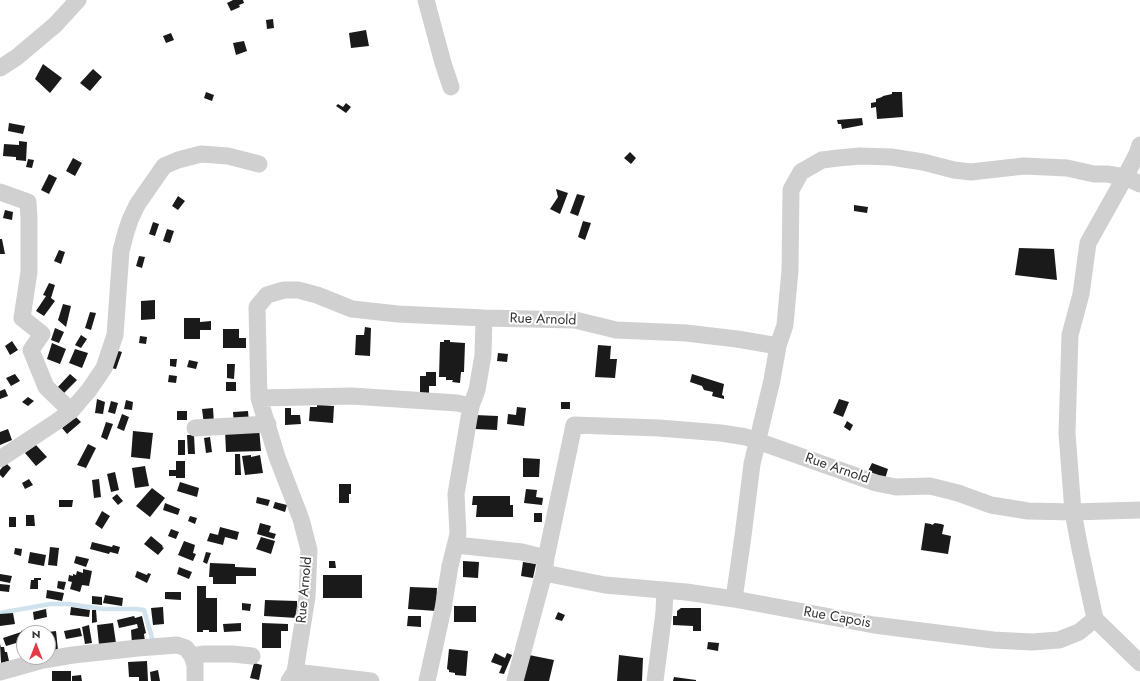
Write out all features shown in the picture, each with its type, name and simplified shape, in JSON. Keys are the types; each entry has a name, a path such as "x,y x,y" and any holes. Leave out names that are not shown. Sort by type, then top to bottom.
{"street":[{"path":"0,68 17,57 55,26 78,0"},
{"path":"426,0 451,87"},
{"path":"1140,145 1132,180 1088,242 1081,294 1070,334 1067,433 1073,512 1095,619 1140,663"},
{"path":"0,459 71,411 89,390 104,368 115,334 121,251 126,232 137,205 164,166 178,160 201,154 228,156 260,164"},
{"path":"734,599 752,464 772,380 778,346 785,325 790,270 791,190 800,172 822,160 860,156 891,157 971,172 1024,166 1067,168 1094,174 1107,174 1132,180"},
{"path":"0,192 28,202 29,272 22,318 42,334 31,350 46,387 71,411"},
{"name":"Rue Arnold","path":"292,676 307,597 309,550 301,519 277,457 259,398 257,307 267,295 284,290 298,290 317,295 352,309 398,314 575,320 616,330 686,333 778,346"},
{"path":"427,681 444,609 450,566 458,534 456,494 471,406 478,390 483,354 484,318"},
{"path":"259,398 352,396 458,403 471,406"},
{"path":"195,428 268,424"},
{"name":"Rue Arnold","path":"545,566 574,425 659,428 721,433 746,437 882,484 896,487 930,486 958,493 991,505 1028,511 1073,512 1140,510"},
{"name":"Rue Capois","path":"456,545 522,552 545,566 605,585 665,590 734,599 874,625 1001,641 1032,642 1059,640 1079,632 1095,619"},
{"path":"515,681 545,566"},
{"path":"655,681 664,612 665,590"},
{"path":"8,674 43,660 73,655 177,645 189,652 252,656"},
{"path":"189,652 195,665 195,681"},
{"path":"292,676 371,681"}],"building":[{"path":"233,0 243,0 244,3 239,5 240,7 231,11 227,3"},
{"path":"273,19 274,28 267,29 266,20"},
{"path":"366,30 369,46 351,48 349,33"},
{"path":"171,33 174,40 166,43 163,36"},
{"path":"244,41 247,51 236,55 233,43"},
{"path":"43,64 62,78 50,93 35,79"},
{"path":"93,69 102,77 90,91 80,83"},
{"path":"206,92 214,95 212,101 204,98"},
{"path":"892,92 902,92 903,117 877,119 876,107 871,108 871,103 876,102 876,99 883,96 892,94"},
{"path":"346,103 351,107 346,113 336,106 338,104 343,107"},
{"path":"862,118 863,125 842,129 841,124 838,124 837,120"},
{"path":"9,123 25,126 23,134 8,131"},
{"path":"19,141 27,142 26,161 16,160 16,157 3,156 4,144 19,145"},
{"path":"630,152 636,158 631,164 624,158"},
{"path":"73,158 82,163 75,176 66,171"},
{"path":"28,159 34,160 32,168 26,167"},
{"path":"49,174 57,178 49,194 41,190"},
{"path":"556,189 568,193 560,214 550,209 558,197"},
{"path":"577,194 585,196 578,216 570,213"},
{"path":"178,196 185,201 178,210 172,206"},
{"path":"854,205 868,207 867,213 854,211"},
{"path":"5,210 13,212 12,220 3,218"},
{"path":"583,221 591,223 585,240 578,237"},
{"path":"153,222 159,224 155,236 149,234"},
{"path":"167,229 174,231 170,243 163,241"},
{"path":"0,239 2,239 5,254 0,254"},
{"path":"1019,248 1054,249 1057,280 1015,275"},
{"path":"59,250 65,252 61,264 54,261"},
{"path":"139,256 145,257 142,268 136,266"},
{"path":"49,283 55,285 51,298 55,301 44,316 36,311 46,296 43,295"},
{"path":"155,300 155,319 141,320 141,301"},
{"path":"63,304 71,306 66,327 58,320"},
{"path":"90,312 96,313 91,330 85,328"},
{"path":"184,318 200,318 200,322 211,321 211,330 200,330 200,339 184,339"},
{"path":"365,327 371,328 370,356 355,355 356,335 364,335"},
{"path":"55,328 64,332 59,343 51,340"},
{"path":"223,329 239,329 239,338 246,338 246,348 223,348"},
{"path":"81,335 87,339 81,348 75,345"},
{"path":"140,336 147,337 146,344 139,343"},
{"path":"444,340 465,343 464,372 461,372 460,383 452,382 453,380 446,380 446,377 439,377 440,342 444,342"},
{"path":"12,341 18,350 10,355 5,346"},
{"path":"52,343 66,349 60,364 47,359"},
{"path":"598,345 611,346 610,359 617,359 615,378 595,377"},
{"path":"75,349 88,353 82,368 69,363"},
{"path":"115,350 122,352 116,369 111,368"},
{"path":"498,353 508,354 507,362 497,361"},
{"path":"170,359 177,359 176,367 170,366"},
{"path":"189,360 198,362 196,369 187,367"},
{"path":"227,364 235,364 234,379 227,378"},
{"path":"426,372 436,372 436,386 429,386 429,395 420,395 420,376 426,376"},
{"path":"15,374 20,381 11,386 6,378"},
{"path":"70,374 77,380 62,395 56,389"},
{"path":"692,374 724,384 722,395 724,396 724,399 712,396 713,392 704,390 702,386 690,382"},
{"path":"169,375 177,376 176,383 168,382"},
{"path":"226,382 236,382 236,391 226,391"},
{"path":"5,389 8,396 0,399 0,391"},
{"path":"28,397 34,401 28,406 22,402"},
{"path":"97,399 105,402 103,414 95,413"},
{"path":"839,399 849,402 843,417 833,413"},
{"path":"126,400 133,402 132,410 124,409"},
{"path":"111,401 118,403 115,414 108,412"},
{"path":"561,402 570,402 570,409 561,409"},
{"path":"317,405 334,406 333,423 309,421 310,407 317,407"},
{"path":"517,407 526,408 524,426 507,424 508,414 516,415"},
{"path":"213,408 214,424 204,425 202,409"},
{"path":"285,408 291,408 291,415 300,415 301,424 285,425"},
{"path":"177,411 187,411 187,420 177,420"},
{"path":"248,411 249,423 234,424 233,412"},
{"path":"122,414 129,417 124,431 117,428"},
{"path":"475,415 498,416 497,430 475,429"},
{"path":"76,417 81,422 67,434 62,428"},
{"path":"847,421 853,425 850,431 844,427"},
{"path":"106,422 113,424 107,440 101,437"},
{"path":"259,428 261,451 226,452 225,430"},
{"path":"8,429 12,440 0,445 0,432"},
{"path":"133,431 153,433 150,459 131,457"},
{"path":"187,435 194,435 195,454 188,454"},
{"path":"210,437 212,452 206,453 204,438"},
{"path":"178,440 185,440 185,455 178,455"},
{"path":"88,444 96,448 86,468 77,465"},
{"path":"36,445 47,457 36,466 25,453"},
{"path":"235,454 240,454 241,475 235,475"},
{"path":"251,455 251,457 260,455 263,473 245,475 242,456"},
{"path":"523,458 540,459 539,477 523,477"},
{"path":"176,461 185,461 185,478 169,476 169,470 176,470"},
{"path":"6,463 11,468 3,478 0,475 0,470"},
{"path":"872,463 888,469 885,479 867,473"},
{"path":"145,466 149,486 135,488 132,468"},
{"path":"115,472 119,490 111,492 107,474"},
{"path":"29,479 33,485 25,489 22,483"},
{"path":"99,479 101,497 94,498 92,480"},
{"path":"180,482 199,488 197,497 177,491"},
{"path":"339,484 351,484 349,503 339,503"},
{"path":"152,488 165,498 150,517 136,506"},
{"path":"526,489 537,490 536,497 543,498 542,505 524,503"},
{"path":"117,494 123,501 118,505 112,498"},
{"path":"473,496 510,496 510,505 513,505 513,517 476,517 477,505 472,505"},
{"path":"257,497 270,500 268,506 256,503"},
{"path":"59,500 73,500 72,507 59,507"},
{"path":"275,502 287,505 285,512 273,508"},
{"path":"165,503 180,509 178,515 163,510"},
{"path":"102,511 110,516 102,529 95,524"},
{"path":"534,513 542,513 542,522 534,522"},
{"path":"26,515 34,515 35,526 26,526"},
{"path":"190,516 197,518 195,524 188,521"},
{"path":"9,517 16,517 16,527 9,527"},
{"path":"260,523 271,526 269,532 276,534 274,539 257,534"},
{"path":"925,523 932,525 935,523 944,525 942,534 951,536 948,554 921,550"},
{"path":"220,527 239,532 237,540 225,537 223,545 207,541 210,533 218,535"},
{"path":"171,529 179,532 176,539 168,536"},
{"path":"151,536 164,548 158,555 144,544"},
{"path":"261,537 275,541 271,554 256,549"},
{"path":"184,541 195,545 193,553 196,554 193,561 178,555"},
{"path":"92,542 112,547 113,545 120,547 118,554 110,552 109,554 90,549"},
{"path":"50,547 59,548 57,566 48,565"},
{"path":"15,548 22,549 21,556 14,554"},
{"path":"30,552 46,555 44,566 28,563"},
{"path":"206,552 211,553 207,564 203,562"},
{"path":"76,556 89,559 86,567 74,563"},
{"path":"329,561 335,561 336,568 329,568"},
{"path":"463,561 479,562 478,578 463,577"},
{"path":"523,562 536,564 533,578 521,576"},
{"path":"210,563 235,564 235,567 256,568 256,576 236,576 236,584 213,584 213,577 209,577"},
{"path":"179,567 192,572 189,579 177,574"},
{"path":"83,569 92,571 89,586 82,585 80,592 70,589 72,582 68,581 69,575 76,575 77,571 83,573"},
{"path":"137,571 147,575 148,573 151,574 147,583 135,577"},
{"path":"0,574 12,576 10,583 0,581"},
{"path":"323,575 362,575 362,598 323,598"},
{"path":"34,578 41,578 41,580 38,580 38,589 30,589 31,580 34,580"},
{"path":"58,581 66,582 64,590 57,588"},
{"path":"0,584 10,585 9,592 0,591"},
{"path":"197,586 206,586 206,598 217,598 217,632 203,630 203,632 197,632"},
{"path":"410,587 437,588 436,611 408,609"},
{"path":"47,590 64,593 62,601 46,598"},
{"path":"165,592 181,592 181,600 165,599"},
{"path":"105,595 123,598 122,606 103,603"},
{"path":"92,596 102,597 102,605 92,604"},
{"path":"265,600 297,601 297,618 264,616"},
{"path":"242,603 251,604 250,611 242,610"},
{"path":"454,606 476,606 476,622 454,622"},
{"path":"71,607 90,610 89,617 70,615"},
{"path":"163,607 164,624 153,625 151,608"},
{"path":"681,608 701,608 701,631 693,631 693,626 673,625 673,616 677,616 677,611"},
{"path":"46,609 47,617 34,620 33,612"},
{"path":"92,610 96,610 97,622 92,623"},
{"path":"558,612 565,615 562,621 555,619"},
{"path":"13,613 15,624 0,626 0,614"},
{"path":"134,616 135,618 142,616 146,633 144,634 145,641 132,644 131,630 138,628 137,624 119,628 117,620"},
{"path":"408,616 421,616 421,627 407,626"},
{"path":"113,623 116,643 99,645 97,625"},
{"path":"241,623 241,631 224,632 223,624"},
{"path":"262,623 288,624 288,631 281,631 281,648 262,648"},
{"path":"89,625 92,643 85,644 82,627"},
{"path":"80,628 82,636 66,639 64,631"},
{"path":"56,631 58,650 56,650"},
{"path":"16,634 16,643 6,646 3,638"},
{"path":"708,642 719,643 718,651 707,649"},
{"path":"0,644 1,647 4,647 5,652 7,652 9,661 1,663"},
{"path":"449,649 468,651 466,676 455,675 455,673 449,672 447,669"},
{"path":"495,653 505,658 507,653 512,655 504,674 499,673 502,666 491,662"},
{"path":"529,655 554,660 549,681 523,681"},
{"path":"619,655 643,658 642,681 617,681"},
{"path":"147,661 148,681 139,681 139,677 129,677 128,662"},
{"path":"254,663 262,665 259,680 250,678"},
{"path":"158,670 160,681 151,681 150,672"},
{"path":"52,671 71,671 71,681 52,681"},
{"path":"81,675 82,681 72,681 72,676"},
{"path":"674,677 696,680 696,681 673,681"}],"waterway":[{"path":"0,613 50,604 68,604 103,609 144,610 153,641 155,641"}]}
